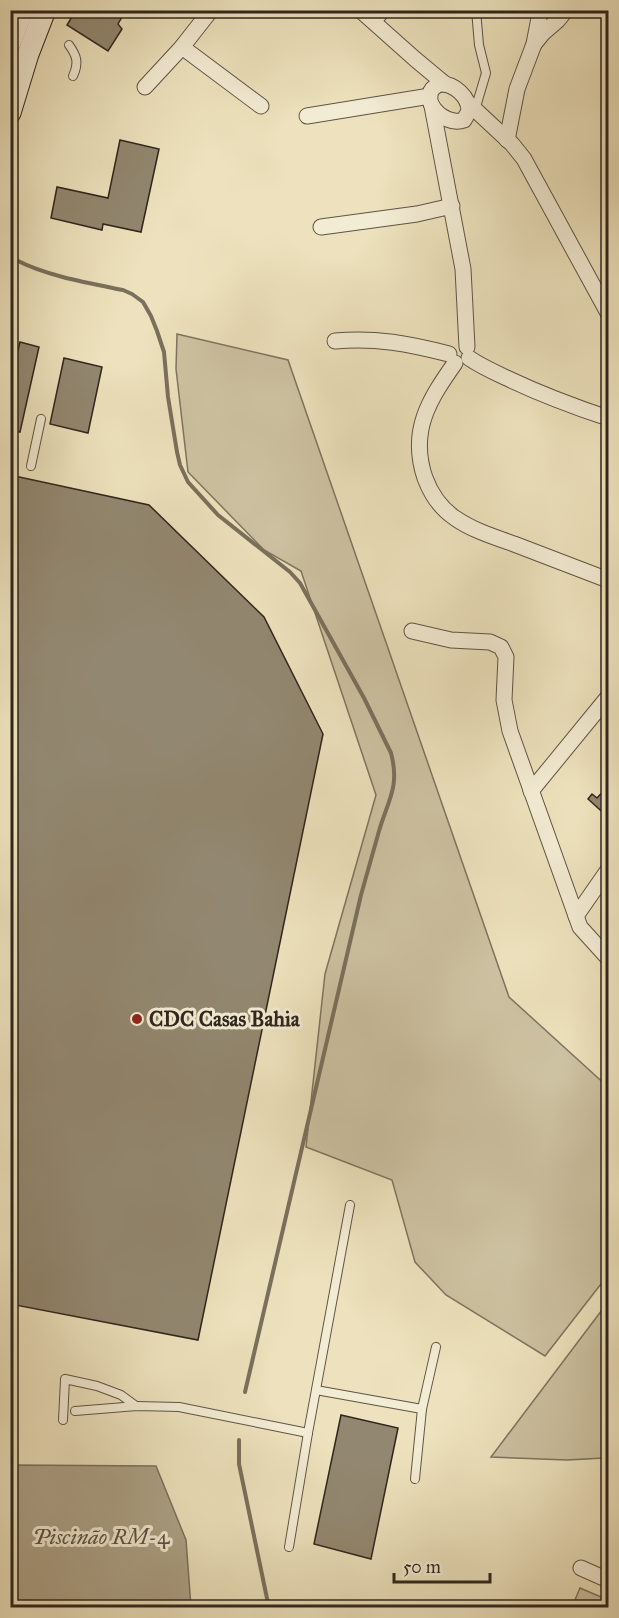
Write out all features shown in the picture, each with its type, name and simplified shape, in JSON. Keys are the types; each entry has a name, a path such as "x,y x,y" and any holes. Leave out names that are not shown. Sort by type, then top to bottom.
{"street":[{"path":"10,113 23,10"},
{"path":"18,43 45,10"},
{"path":"145,87 182,47 211,10"},
{"path":"360,10 445,84 457,90 466,114 502,135 519,152 609,313"},
{"path":"502,135 534,44 553,14"},
{"path":"182,47 261,106"},
{"path":"415,59 431,98 444,118 451,121 466,114"},
{"path":"445,84 435,86 431,98 463,269 465,311 459,353 433,396 419,433 419,454 422,466 434,497 456,519 477,530 609,580"},
{"path":"308,116 431,98"},
{"path":"441,149 449,131 466,114"},
{"path":"321,227 417,214 452,206"},
{"path":"335,340 386,340 459,353 537,392 609,418"},
{"path":"412,631 451,640 490,642 501,647 506,657 505,710 510,731 580,927 609,958"},
{"path":"531,791 609,697"},
{"path":"576,916 609,870"},
{"path":"581,1568 609,1580"}],"lane":[{"path":"375,24 388,10"},
{"path":"466,114 486,73 479,45 476,10"},
{"path":"69,45 78,62 73,76"},
{"path":"31,466 41,419"},
{"path":"289,1547 351,1205"},
{"path":"415,1479 422,1409 436,1347"},
{"path":"63,1420 65,1379 97,1386 121,1395 136,1406"},
{"path":"316,1390 422,1409"},
{"path":"75,1411 136,1406 179,1407 308,1433"}],"shaded area":[{"path":"177,334 288,360 509,997 608,1087 608,1275 545,1356 446,1295 415,1262 392,1180 306,1147 325,974 376,795 301,571 264,550 188,472 176,369"},
{"path":"608,1302 608,1449 604,1458 567,1460 491,1457"},
{"path":"580,1588 608,1600 608,1607 572,1607"}],"water":[{"name":"Piscinão RM-4","path":"11,1465 156,1466 186,1540 191,1607 11,1607"}],"building":[{"path":"76,10 126,10 118,24 122,29 108,51 67,25"},
{"path":"120,140 159,149 141,232 103,224 102,230 51,218 57,187 108,198"},
{"path":"20,342 39,347 20,432 10,430 10,384"},
{"path":"64,358 102,367 88,433 50,424"},
{"name":"CDC Casas Bahia","path":"10,475 149,505 264,617 323,734 198,1340 10,1304"},
{"path":"607,787 608,817 588,799 592,794 597,798"},
{"path":"341,1415 398,1428 371,1559 314,1544"}],"waterway":[{"path":"16,260 54,275 123,290 143,302 151,316 164,352 168,397 177,452 188,482 218,515 290,572 300,583 364,698 391,753 394,775 392,793 361,895 245,1392"},
{"path":"239,1440 239,1464 269,1608"}],"place":[{"name":"CDC Casas Bahia","path":"137,1019"}]}
